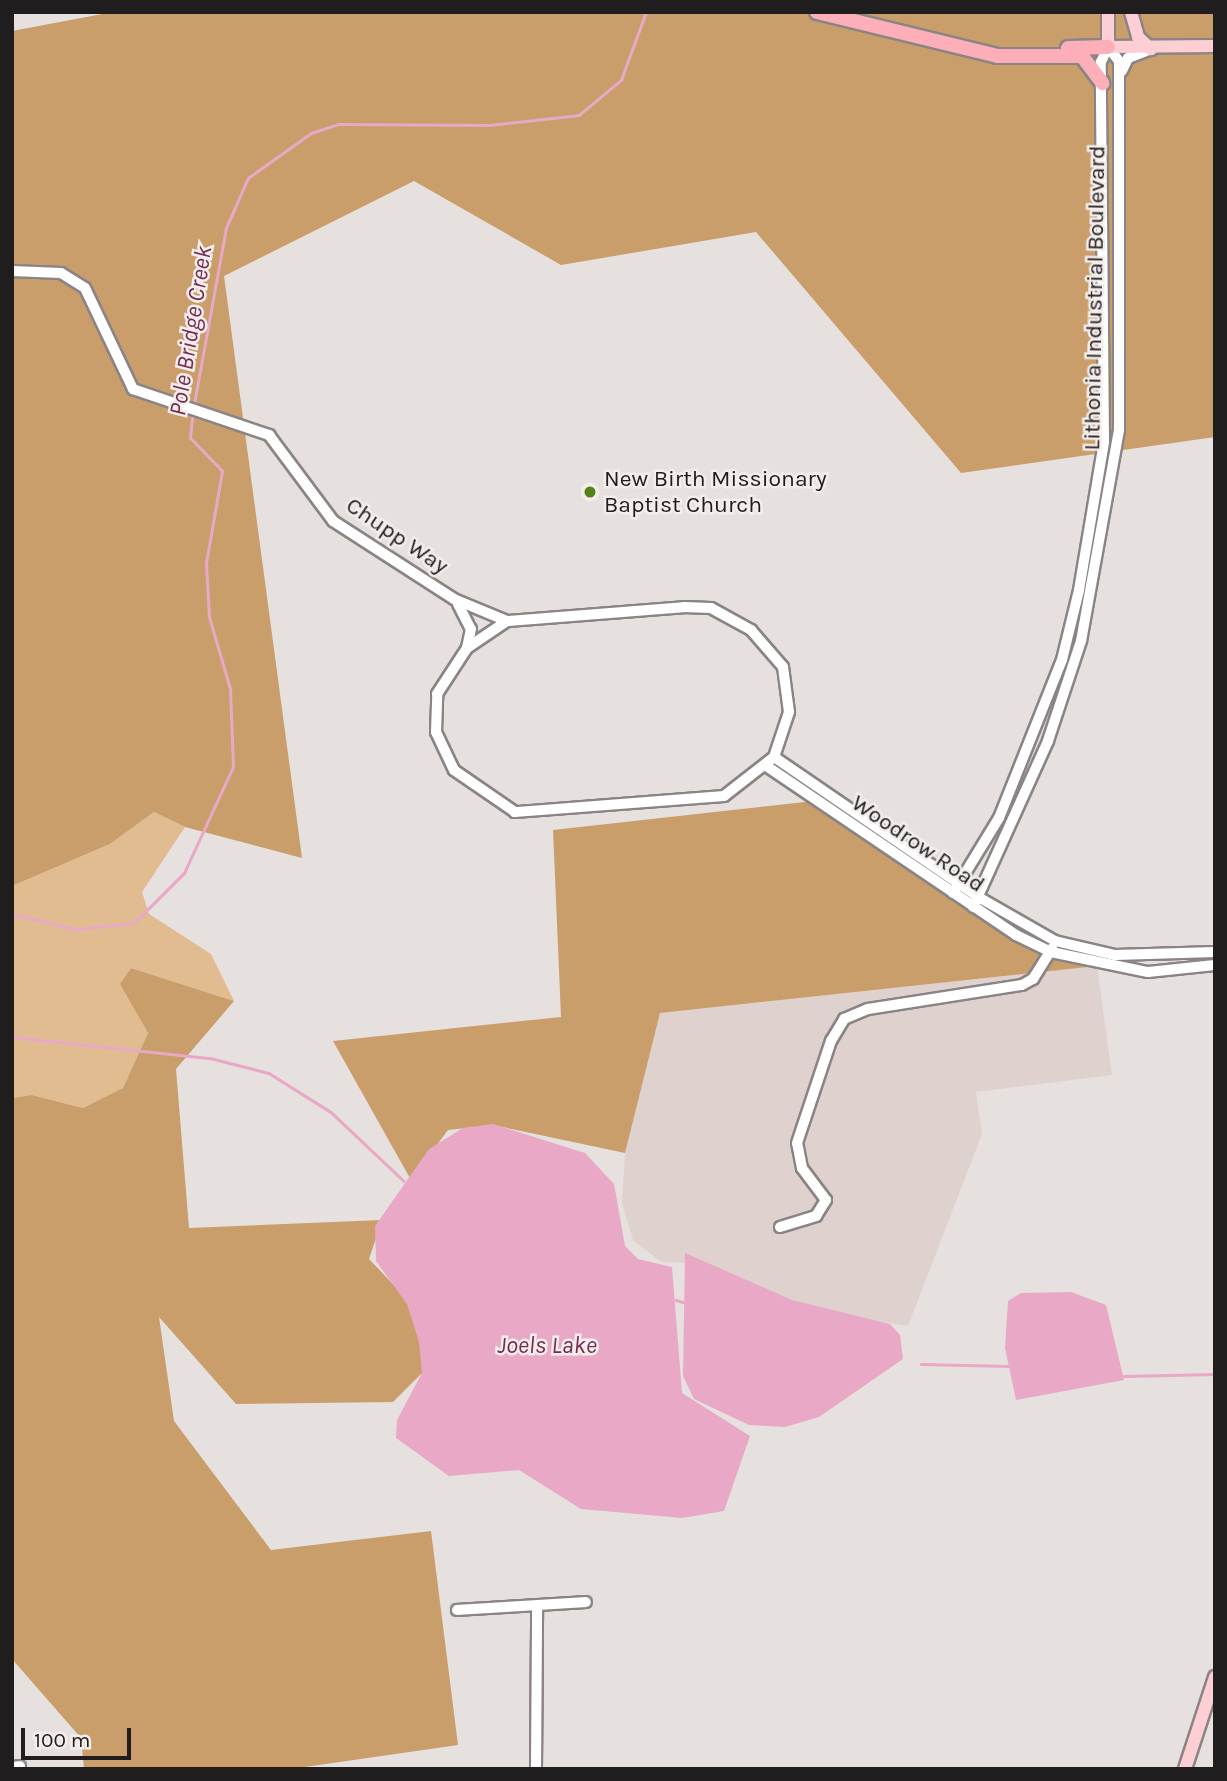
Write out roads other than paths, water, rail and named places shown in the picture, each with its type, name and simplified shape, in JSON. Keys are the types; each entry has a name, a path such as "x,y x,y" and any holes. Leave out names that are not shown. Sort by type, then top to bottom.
{"highway":[{"path":"817,12 997,56 1082,56 1102,83"},
{"path":"969,49 1108,47"}],"main road":[{"name":"Lithonia Industrial Boulevard","path":"1108,12 1108,47"},
{"path":"1131,12 1138,37 1151,49"},
{"path":"1108,47 1151,49 1215,46"},
{"path":"1185,1769 1215,1677"}],"street":[{"name":"Lithonia Industrial Boulevard","path":"976,902 1048,741 1081,641 1098,560 1119,430 1119,61 1108,47"},
{"name":"Lithonia Industrial Boulevard","path":"956,888 999,818 1062,660 1079,590 1104,442 1102,83 1108,47"},
{"path":"1119,77 1128,58 1151,49"},
{"name":"Chupp Way","path":"12,271 61,273 85,288 133,389 183,409 269,435 334,521 454,599 507,621"},
{"path":"454,599 471,629 467,648 437,694 436,732 454,770 515,812 724,796 770,761 789,712 783,667 751,630 711,608 507,621 467,648"},
{"name":"Woodrow Road","path":"770,761 976,902 1053,946 1148,972 1215,965"},
{"path":"780,1227 816,1216 826,1200 802,1168 797,1143 831,1041 844,1019 868,1009 1022,985 1053,946"},
{"name":"Woodrow Road","path":"1053,946 1115,956 1215,953"},
{"path":"457,1610 586,1602"},
{"path":"536,1769 537,1606"}],"water":[{"name":"Joels Lake","path":"493,1124 585,1153 614,1184 625,1246 638,1259 672,1267 682,1393 750,1436 724,1511 682,1518 581,1509 519,1470 449,1476 396,1438 397,1420 422,1373 419,1342 407,1304 376,1261 375,1226 429,1149 463,1128"},
{"path":"685,1253 792,1300 890,1324 900,1335 903,1359 819,1417 785,1427 749,1425 694,1399 683,1376"},
{"path":"1071,1292 1106,1305 1124,1380 1016,1400 1005,1348 1008,1301 1021,1293"}],"waterway":[{"name":"Pole Bridge Creek","path":"194,404 226,228 248,178 311,133 338,124 489,125 579,115 621,80 646,12"},
{"name":"Pole Bridge Creek","path":"12,914 76,929 134,923 184,873 233,767 230,689 209,617 206,563 222,471 190,438 193,411"},
{"path":"12,1037 210,1058 269,1073 331,1112 404,1181"},
{"path":"676,1300 683,1302"},
{"path":"921,1364 1008,1366"},
{"path":"1124,1376 1215,1374"}],"place":[{"name":"New Birth Missionary Baptist Church","path":"590,492"}]}
